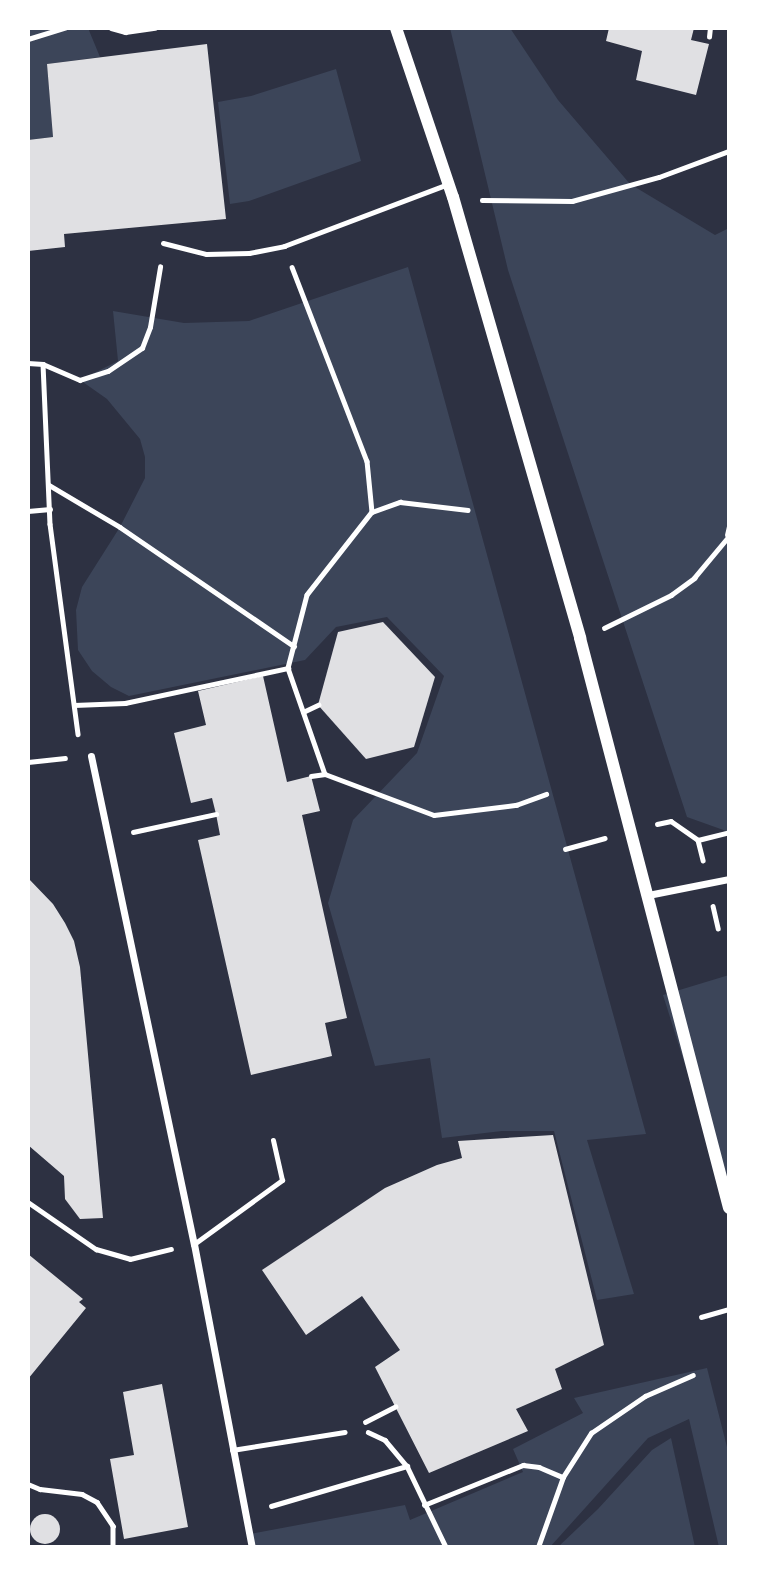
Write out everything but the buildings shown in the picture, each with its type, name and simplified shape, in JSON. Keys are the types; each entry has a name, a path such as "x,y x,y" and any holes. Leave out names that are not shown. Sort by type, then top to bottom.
{"street":[{"path":"396,28 453,197 580,638 729,1208"},
{"path":"91,756 194,1244 252,1547"},
{"path":"648,895 729,879"}],"lane":[{"path":"111,28 125,32 155,28"},
{"path":"163,243 206,254 249,253 284,246 448,184"},
{"path":"194,1244 282,1180 274,1140"},
{"path":"232,1450 345,1432"}],"path":[{"path":"28,39 65,28"},
{"path":"709,37 710,28"},
{"path":"453,197 503,203 572,201 659,177 729,151"},
{"path":"28,363 43,364 80,380 108,371 142,348 150,327 163,243"},
{"path":"284,246 367,460 372,512"},
{"path":"28,762 91,756 78,734 50,509 43,364"},
{"path":"49,485 120,527 294,646"},
{"path":"326,774 288,668 307,595 372,512 400,502 468,510"},
{"path":"28,511 50,509"},
{"path":"580,638 671,596 715,556 728,536 729,526"},
{"path":"74,705 125,703 288,668"},
{"path":"303,712 318,705"},
{"path":"311,776 326,774 434,815 516,805 547,794"},
{"path":"108,838 216,814"},
{"path":"28,1202 96,1249 130,1259 194,1244"},
{"path":"701,1317 729,1309"},
{"path":"538,1547 563,1477 591,1433 645,1396 693,1375"},
{"path":"345,1432 395,1407"},
{"path":"345,1432 366,1431 385,1440 407,1466 446,1547"},
{"path":"424,1505 523,1465 539,1466 563,1477"},
{"path":"245,1514 407,1466"},
{"path":"28,1484 40,1489 82,1494 97,1502 113,1526 113,1547"}],"shaded area":[{"path":"28,28 88,28 100,57 47,64 53,137 28,140"},
{"path":"450,28 510,28 558,100 630,184 715,235 729,228 729,832 687,817 508,270"},
{"path":"336,69 361,161 249,201 230,204 218,102 251,96"},
{"path":"408,267 646,1134 587,1140 634,1294 597,1300 554,1131 502,1131 442,1138 430,1058 375,1066 328,903 353,820 417,753 444,676 387,617 336,627 305,660 129,696 111,687 92,671 78,650 76,610 82,587 120,527 145,478 145,457 140,439 107,399 80,380 118,361 113,311 184,323 249,321"},
{"path":"729,975 729,1204 663,995"},
{"path":"707,1368 729,1455 729,1547 719,1547 689,1419 648,1438 550,1547 252,1547 250,1534 405,1505 410,1520 523,1472 513,1449 583,1413 574,1398"},
{"path":"671,1438 695,1547 558,1547 598,1509 652,1450"}]}
